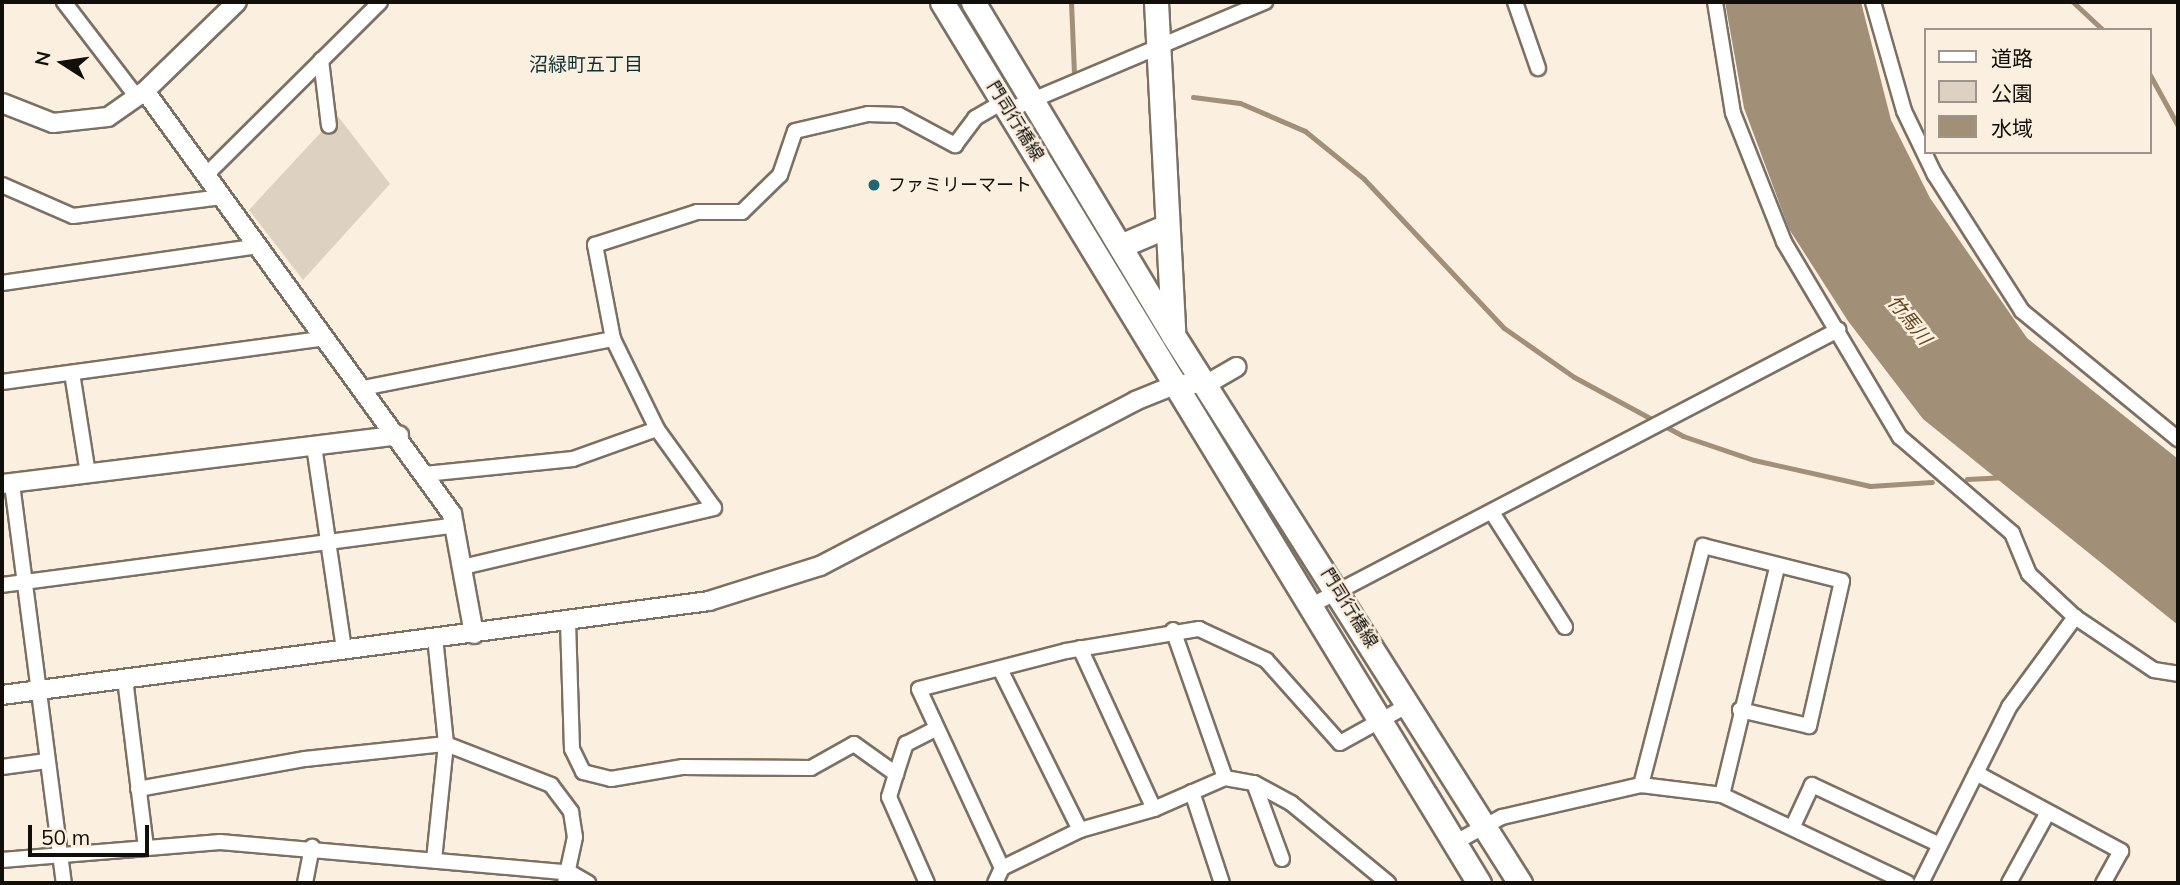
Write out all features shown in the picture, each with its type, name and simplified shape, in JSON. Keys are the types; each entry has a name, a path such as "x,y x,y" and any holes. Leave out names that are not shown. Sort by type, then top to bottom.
{"main road":[{"name":"門司行橋線","path":"942,2 1382,719 1452,844 1479,883"},
{"name":"門司行橋線","path":"974,2 1173,335 1338,590 1520,883"},
{"name":"門司行橋線","path":"1156,2 1177,384"},
{"path":"1120,246 1167,226"}],"street":[{"path":"64,2 206,175 425,474 456,525 466,566 474,634"},
{"path":"2,103 53,123 108,117 141,94 237,2"},
{"path":"206,175 380,2"},
{"path":"466,566 714,508 657,429 613,339 595,245 697,212 741,212 780,175 795,131 868,114 899,115 955,145 975,118 1033,99 1157,50 1265,2"},
{"path":"1515,2 1538,68"},
{"path":"1715,2 1733,113 1784,242 1900,438 2012,533 2029,574 2075,617 2154,670 2178,674"},
{"path":"1873,2 1877,32 1924,151"},
{"path":"321,60 329,126"},
{"path":"1926,154 2022,311 2178,439"},
{"path":"2,185 73,216 222,197"},
{"path":"2,283 258,246"},
{"path":"1312,604 1493,514 1838,330"},
{"path":"2,382 326,338"},
{"path":"363,388 613,339"},
{"path":"2,695 435,637 568,622 709,601 820,566 1177,384 1206,384 1237,367"},
{"path":"72,373 88,474"},
{"path":"425,474 573,459 657,429"},
{"path":"64,883 57,855 25,583 7,484 399,435"},
{"path":"314,446 344,649"},
{"path":"1493,514 1565,627"},
{"path":"2,586 456,525"},
{"path":"1641,785 1703,546 1842,581 1809,726 1740,710"},
{"path":"1722,795 1740,710 1777,566"},
{"path":"1921,883 2010,707 2075,617"},
{"path":"568,622 572,749 583,772 611,779 684,767 811,768 854,744 896,774"},
{"path":"1002,868 919,689 1080,648 1173,630 1199,629 1266,660 1340,743 1410,704"},
{"path":"1173,630 1226,778"},
{"path":"434,860 446,744 435,637"},
{"path":"1080,648 1154,809"},
{"path":"1000,669 1080,830"},
{"path":"125,679 146,847"},
{"path":"927,883 889,797 906,744 936,729"},
{"path":"138,789 305,759 446,744 551,785 571,811 568,878"},
{"path":"2,767 47,761"},
{"path":"1976,773 2121,851 2103,883"},
{"path":"995,883 1002,868 1080,830 1154,809 1226,778 1254,783 1291,803 1388,883"},
{"path":"1254,783 1282,859"},
{"path":"1452,844 1483,825 1641,785 1722,795 1793,826 1907,883"},
{"path":"1793,826 1812,785 1940,845"},
{"path":"1192,792 1222,883"},
{"path":"2008,883 2048,812"},
{"path":"2,860 57,855 107,856 146,847 220,842 312,847 434,860 588,883"},
{"path":"305,883 312,847"}],"green space":[{"path":"337,115 390,184 303,280 249,210"}],"water":[{"name":"竹馬川","path":"1725,2 1861,2 1891,120 1930,198 2027,338 2178,459 2178,625 1923,419 1848,321 1789,229 1744,108"}],"waterway":[{"path":"1071,2 1074,75"},
{"path":"2073,2 2101,28"},
{"path":"2152,79 2178,126"},
{"path":"1193,97 1240,103 1305,131 1364,179 1504,328 1574,377 1683,436 1754,460 1870,486 1932,482"},
{"path":"1967,479 2002,477"}],"place":[{"name":"ファミリーマート","path":"874,185"}],"district":[{"name":"沼緑町五丁目","path":"586,65"}]}
